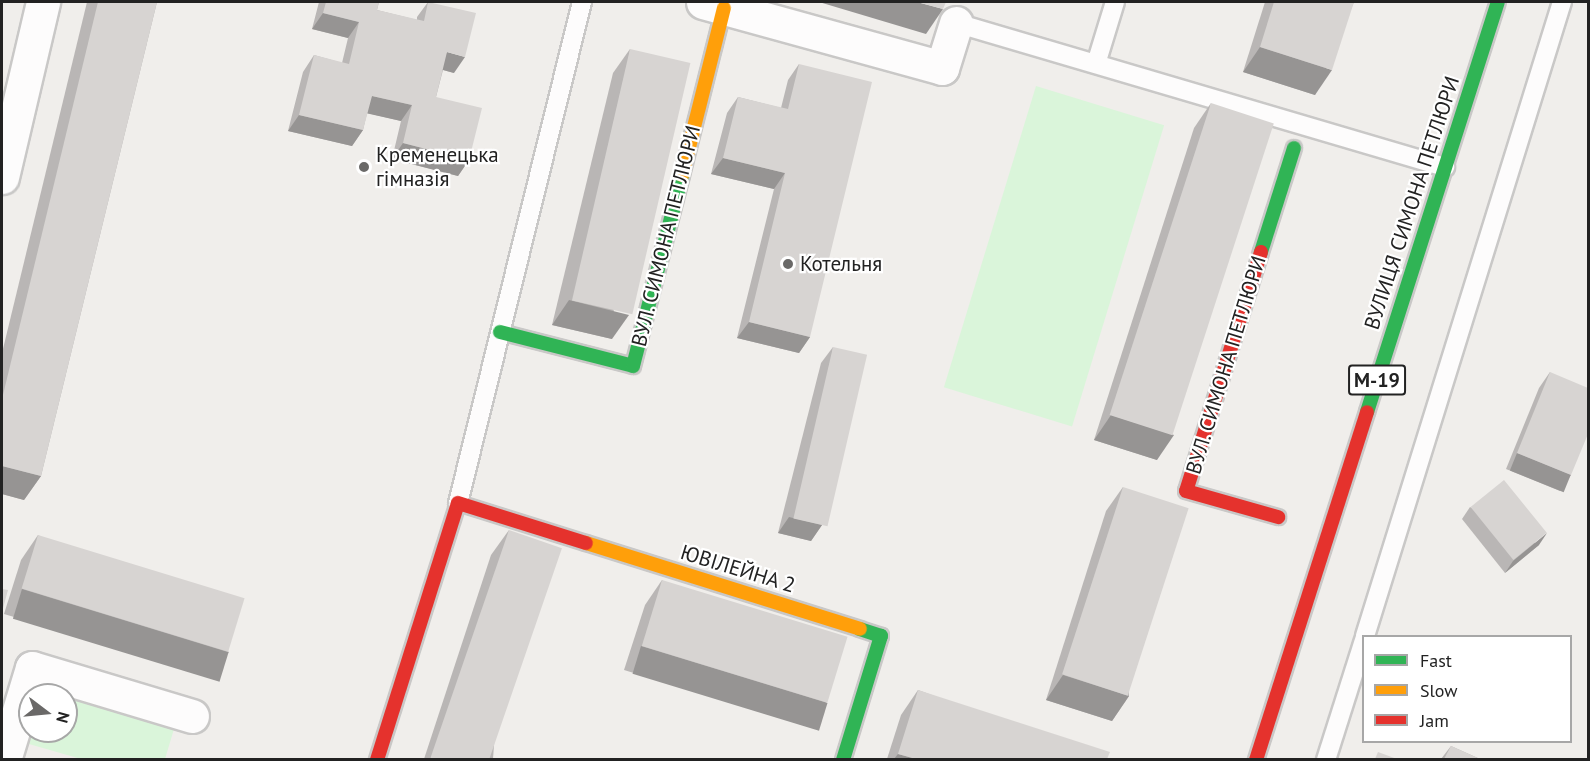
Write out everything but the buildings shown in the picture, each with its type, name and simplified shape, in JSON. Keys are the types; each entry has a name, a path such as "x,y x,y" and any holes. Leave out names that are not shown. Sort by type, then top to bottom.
{"main road":[{"name":"ВУЛИЦЯ СИМОНА ПЕТЛЮРИ","path":"1256,759 1498,2"},
{"name":"ВУЛ. СИМОНА ПЕТЛЮРИ","path":"500,332 633,366 714,5"},
{"name":"ВУЛ. СИМОНА ПЕТЛЮРИ","path":"1278,517 1186,491 1294,148"},
{"path":"378,759 458,503"},
{"name":"ЮВІЛЕЙНА 2","path":"458,503 881,636 843,759"}],"street":[{"path":"2,177 43,2"},
{"name":"ВУЛ. СИМОНА ПЕТЛЮРИ","path":"714,5 942,68 956,23"},
{"path":"4,759 32,668 192,716"}],"lane":[{"path":"458,503 582,2"},
{"path":"1096,64 1115,2"},
{"path":"1365,635 1563,2"},
{"path":"956,23 1445,166"},
{"path":"1326,759 1362,644"}],"green space":[{"path":"1036,86 1164,125 1072,426 944,387"},
{"path":"78,700 174,729 165,759 81,759 29,744 78,743"}],"traffic: fast":[{"path":"1367,412 1498,2"},
{"path":"1261,252 1294,148"},
{"path":"500,332 633,366 682,175"},
{"path":"843,760 881,636 860,629"}],"traffic: slow":[{"path":"682,175 724,8"},
{"path":"586,543 860,629"}],"traffic: jam":[{"path":"1261,252 1186,491 1278,517"},
{"path":"1256,760 1367,412"},
{"path":"377,760 458,503 586,543"}],"place":[{"name":"Кременецька гімназія","path":"364,167"},
{"name":"Котельня","path":"788,264"}]}
